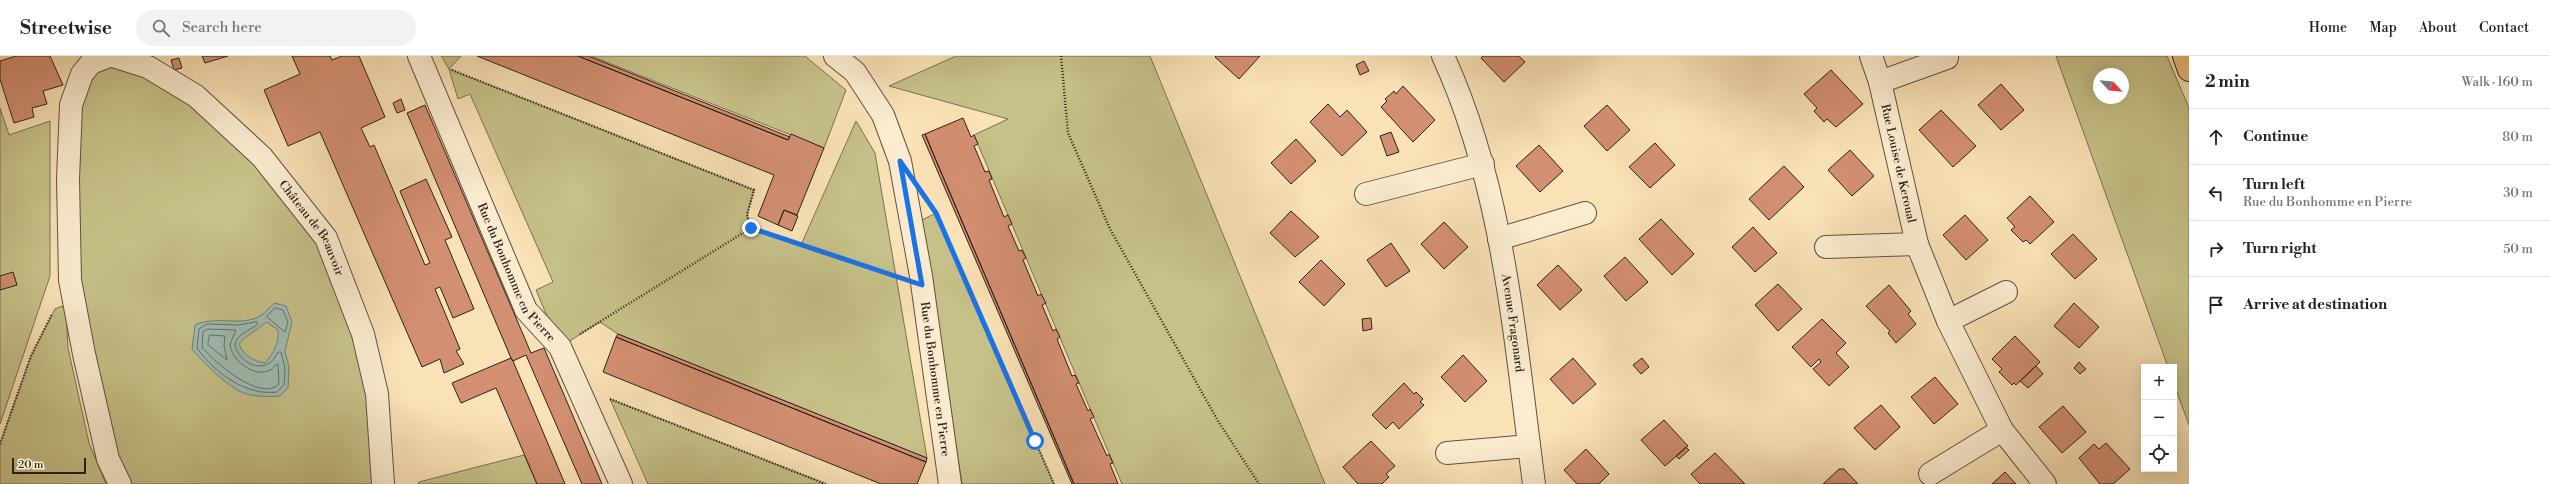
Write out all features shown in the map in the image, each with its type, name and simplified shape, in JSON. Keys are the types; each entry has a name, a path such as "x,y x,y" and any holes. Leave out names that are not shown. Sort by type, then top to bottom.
{"main road":[{"path":"2184,56 2189,70"}],"street":[{"name":"Château de Beauvoir","path":"113,56 148,67 196,96 262,157 326,238 363,334 377,394 383,484"},
{"name":"Rue du Bonhomme en Pierre","path":"418,56 526,310 560,347 621,484"},
{"name":"Rue du Bonhomme en Pierre","path":"835,56 855,72 883,115 900,161 922,285 950,484"},
{"name":"Avenue Fragonard","path":"1443,56 1455,82 1483,164 1499,239 1534,484"},
{"name":"Rue Louise de Keroual","path":"1871,56 1880,82 1917,244 1948,321 2002,430 2045,484"},
{"path":"96,58 82,74 71,105 68,179 70,280 84,354 108,459 120,484"},
{"path":"1880,82 1947,58"},
{"path":"1366,194 1483,164"},
{"path":"1499,239 1585,212"},
{"path":"1826,247 1917,244"},
{"path":"1948,321 2006,292"},
{"path":"1930,474 2002,430"},
{"path":"1447,453 1529,446"}],"path":[{"path":"1061,56 1068,133 1084,173 1110,228 1214,414 1259,484"},
{"path":"428,79 449,69 754,190 747,215 751,228"},
{"path":"931,207 1054,484"},
{"path":"751,228 922,285"},
{"path":"560,347 751,228"},
{"path":"0,444 31,356 70,280"},
{"path":"586,403 610,399 826,484"}],"shaded area":[{"path":"109,56 196,96 326,238 363,334 376,484 120,484 70,280 82,74"},
{"path":"441,56 461,56 449,69"},
{"path":"591,56 805,56 846,90 824,148"},
{"path":"956,56 1150,56 1325,484 1122,484 974,135 1008,119 889,86"},
{"path":"2056,56 2167,56 2189,108 2189,425 2177,392 2177,364 2167,364"},
{"path":"449,69 754,190 747,215 751,228 801,245 856,121 875,153 927,458 618,334 600,322 560,347 536,290 553,282 470,94 458,99"},
{"path":"0,108 9,135 50,121 50,276 0,424"},
{"path":"936,213 1054,484 962,484 922,220"},
{"path":"62,306 66,312 68,348 89,443 106,484 0,484 0,444 31,356 55,309"},
{"path":"610,399 826,484 648,484"},
{"path":"524,455 537,484 418,484 419,482"}],"water":[{"path":"274,303 286,306 292,322 285,351 289,367 288,388 280,396 265,396 243,393 220,377 192,349 195,325 211,321 245,321 253,319 266,312","holes":["267,322 278,330 278,339 275,348 265,363 257,361 246,355 239,344 248,335"]}],"building":[{"path":"16,56 50,56 63,85 43,91 47,104 32,108 34,117 14,123 0,79 0,61"},
{"path":"202,56 228,56 205,63"},
{"path":"292,56 330,56 332,60 342,56 359,56 385,117 361,128 370,147 374,145 425,265 430,263 400,191 426,179 452,237 445,240 474,309 453,318 440,287 435,289 460,349 456,351 464,364 444,373 440,359 422,367 320,132 288,146 264,90 300,74"},
{"path":"477,56 578,56 788,140 791,134 824,148 797,215 784,210 778,225 758,216 774,175"},
{"path":"578,56 588,56 790,137 788,140"},
{"path":"1260,56 1239,79 1215,57"},
{"path":"1483,56 1519,56 1525,62 1504,82 1481,58"},
{"path":"179,58 182,68 174,70 171,60"},
{"path":"1364,61 1369,71 1360,75 1356,65"},
{"path":"1831,70 1863,104 1836,127 1827,119 1824,122 1814,111 1817,108 1804,94"},
{"path":"2001,84 2024,110 2001,130 1978,105"},
{"path":"1403,86 1435,120 1413,142 1381,107 1387,101 1385,99 1394,91 1396,94"},
{"path":"401,99 405,110 397,113 393,103"},
{"path":"1328,104 1340,117 1347,110 1367,132 1342,156 1310,122"},
{"path":"425,105 531,353 544,348 602,484 582,484 526,355 513,361 511,358 407,113"},
{"path":"1607,105 1630,130 1607,151 1584,126"},
{"path":"1941,110 1976,146 1953,167 1919,130"},
{"path":"963,118 971,137 974,135 978,144 974,146 985,172 989,171 992,179 989,180 1004,217 1008,215 1012,224 1008,226 1019,251 1022,250 1026,258 1023,260 1038,296 1041,294 1046,303 1042,305 1053,331 1056,329 1060,337 1057,339 1072,376 1075,375 1079,383 1076,384 1088,411 1090,409 1094,417 1090,419 1107,456 1109,454 1113,463 1110,464 1118,484 1074,484 935,158 925,134"},
{"path":"1391,132 1399,152 1387,156 1380,136"},
{"path":"925,134 1074,484 1072,484 922,135"},
{"path":"1296,139 1316,161 1291,184 1271,163"},
{"path":"1655,143 1675,165 1650,188 1629,167"},
{"path":"1539,145 1563,171 1540,192 1516,166"},
{"path":"1850,150 1874,176 1852,196 1828,170"},
{"path":"1784,166 1804,187 1769,220 1749,199"},
{"path":"2030,196 2054,222 2030,244 2026,240 2023,242 2011,230 2015,227 2007,218"},
{"path":"784,210 798,216 792,231 778,225"},
{"path":"1291,211 1319,237 1295,257 1270,233"},
{"path":"1965,215 1988,240 1966,260 1943,235"},
{"path":"1661,219 1694,254 1672,275 1639,239"},
{"path":"1444,222 1468,247 1444,269 1421,244"},
{"path":"1753,227 1777,253 1755,272 1732,247"},
{"path":"2073,234 2097,259 2075,279 2051,254"},
{"path":"1391,243 1410,271 1386,287 1367,260"},
{"path":"1625,257 1648,282 1626,301 1604,276"},
{"path":"1321,260 1345,284 1324,306 1299,282"},
{"path":"1558,265 1582,290 1560,310 1537,285"},
{"path":"13,272 17,285 0,290 0,276"},
{"path":"1778,284 1802,309 1778,331 1755,305"},
{"path":"1889,285 1911,311 1908,314 1916,324 1896,343 1888,333 1890,331 1866,306"},
{"path":"2074,303 2099,327 2079,348 2054,326"},
{"path":"1371,318 1372,329 1363,331 1362,319"},
{"path":"1822,319 1846,343 1836,353 1849,367 1829,386 1813,369 1821,362 1819,359 1811,367 1792,347"},
{"path":"618,334 927,458 926,462 616,337"},
{"path":"2015,336 2040,362 2016,385 2014,383 2012,385 1999,372 2002,369 1992,359"},
{"path":"616,337 926,462 917,484 881,484 603,372"},
{"path":"1463,355 1487,381 1465,402 1441,377"},
{"path":"511,358 565,484 537,484 496,388 461,403 452,383"},
{"path":"1573,358 1596,384 1573,404 1550,379"},
{"path":"1642,358 1649,367 1641,374 1633,365"},
{"path":"2079,362 2086,369 2080,374 2074,368"},
{"path":"2036,366 2043,374 2028,388 2020,381"},
{"path":"1935,377 1958,404 1934,424 1911,397"},
{"path":"1404,383 1414,394 1416,392 1423,399 1420,402 1424,405 1399,429 1393,422 1386,429 1372,415"},
{"path":"1881,405 1900,427 1875,450 1854,428"},
{"path":"2063,406 2086,432 2062,453 2039,427"},
{"path":"1664,420 1688,446 1665,466 1641,440"},
{"path":"1371,441 1395,466 1386,474 1389,477 1382,484 1358,484 1343,467"},
{"path":"2106,443 2130,469 2113,484 2100,484 2079,458 2094,444 2099,449"},
{"path":"1686,447 1689,450 1679,459 1676,456"},
{"path":"1586,449 1609,474 1599,484 1577,484 1564,470"},
{"path":"1715,453 1745,484 1700,484 1691,474"},
{"path":"1839,469 1844,469 1858,484 1823,484"},
{"path":"2005,472 2016,484 1992,484"}],"route":[{"path":"751,228 922,285 900,161 936,213 1035,441"}]}
